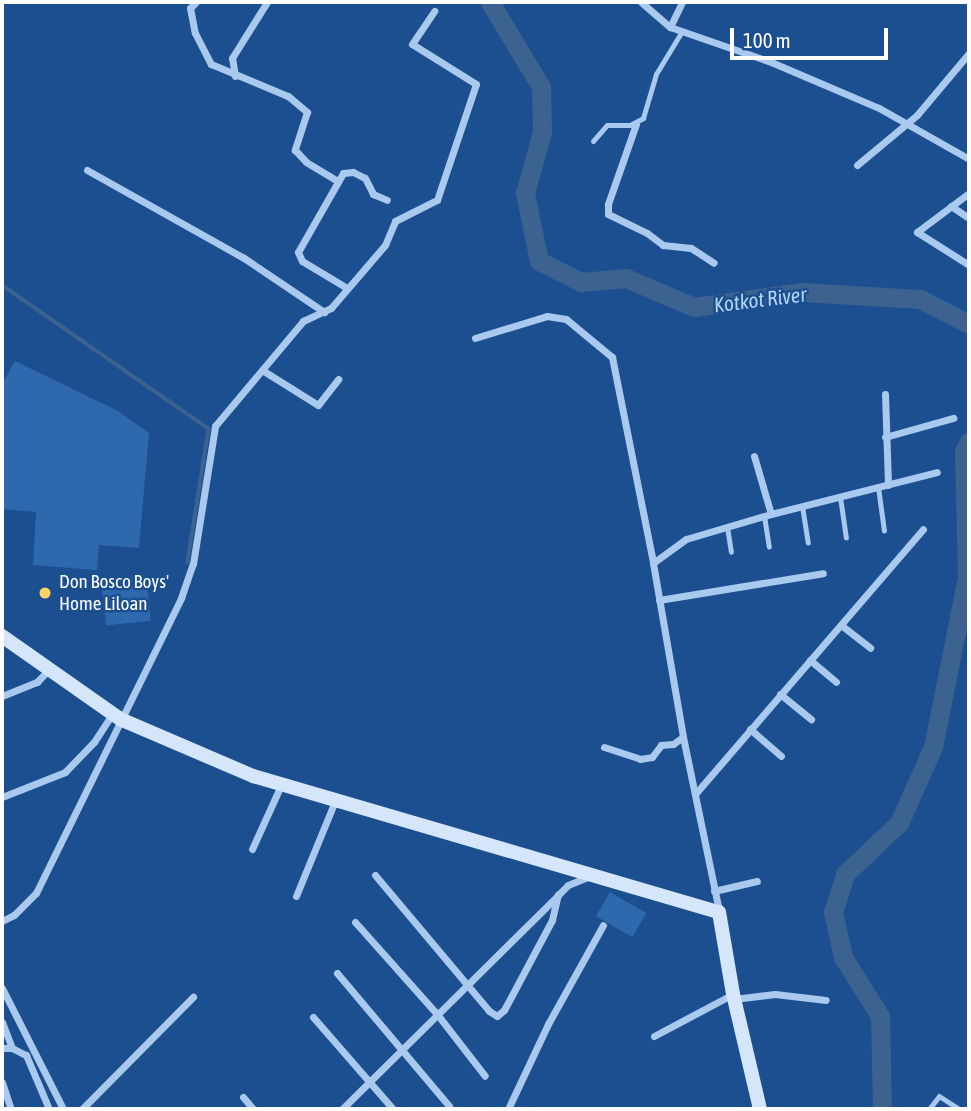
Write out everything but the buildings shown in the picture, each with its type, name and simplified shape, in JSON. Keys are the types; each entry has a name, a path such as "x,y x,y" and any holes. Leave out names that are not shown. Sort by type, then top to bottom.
{"street":[{"path":"196,2 190,8 195,33 211,64 288,96 307,112 295,150 306,162 336,180"},
{"path":"235,76 232,58 267,2"},
{"path":"640,2 670,27 771,62 879,108 969,159"},
{"path":"670,27 682,2"},
{"path":"2,921 14,915 36,893 116,717 181,598 193,564 215,426 303,321 324,312 385,245 395,221 437,200 476,84 412,44 434,11"},
{"path":"857,165 907,123 969,53"},
{"path":"636,124 608,204 608,214 647,233 663,245 691,248 714,263"},
{"path":"87,170 244,258 324,312"},
{"path":"347,288 302,261 298,251 316,223 336,180 343,173 353,172 365,178 373,194 387,200"},
{"path":"969,193 917,232 969,265"},
{"path":"951,206 969,218"},
{"path":"475,338 547,316 566,319 612,357 733,996 760,1109"},
{"path":"262,370 318,405 338,379"},
{"path":"885,394 888,485"},
{"path":"885,438 953,418"},
{"path":"754,456 767,515"},
{"path":"653,563 686,539 767,515 937,472"},
{"path":"696,793 923,529"},
{"path":"659,600 823,573"},
{"path":"841,625 870,648"},
{"path":"2,636 116,717 253,776 719,912"},
{"path":"810,660 836,682"},
{"path":"2,696 37,682 48,670"},
{"path":"780,694 811,719"},
{"path":"2,797 65,772 116,717"},
{"path":"750,729 781,755"},
{"path":"604,747 640,759 652,757 661,745 673,744 683,737"},
{"path":"253,849 281,785"},
{"path":"296,896 335,801"},
{"path":"375,875 488,1011 500,1016 552,920 558,895"},
{"path":"342,1109 568,885 591,875"},
{"path":"714,891 757,881"},
{"path":"355,922 437,1014 485,1076"},
{"path":"508,1109 548,1024 603,925"},
{"path":"337,973 449,1106"},
{"path":"2,988 63,1109"},
{"path":"654,1036 733,996 775,994 825,1000"},
{"path":"82,1109 193,997"},
{"path":"313,1017 393,1109"},
{"path":"2,1022 12,1048"},
{"path":"2,1048 12,1048 26,1055 49,1109"},
{"path":"2,1082 11,1109"},
{"path":"243,1097 254,1109"}],"lane":[{"path":"593,141 607,125 636,124 643,118 656,74 682,31"},
{"path":"878,487 884,531"},
{"path":"840,497 846,538"},
{"path":"802,506 808,543"},
{"path":"767,515 769,547"},
{"path":"727,527 732,552"},
{"path":"929,1109 939,1096 959,1109"}],"shaded area":[{"path":"15,361 118,411 149,433 139,548 99,545 97,570 33,565 36,512 2,509 2,384"},
{"path":"146,576 151,621 106,625 101,581"},
{"path":"610,892 646,913 632,937 596,916"}],"waterway":[{"name":"Kotkot River","path":"490,2 541,87 542,132 525,193 539,261 581,282 626,278 694,307 802,292 920,299 969,324"},
{"path":"2,285 209,429 188,562"},
{"name":"Kotkot River","path":"882,1109 880,1016 843,957 833,912 845,874 899,823 933,747 967,577 964,451 969,441"}],"place":[{"name":"Don Bosco Boys' Home Liloan","path":"45,593"}]}
